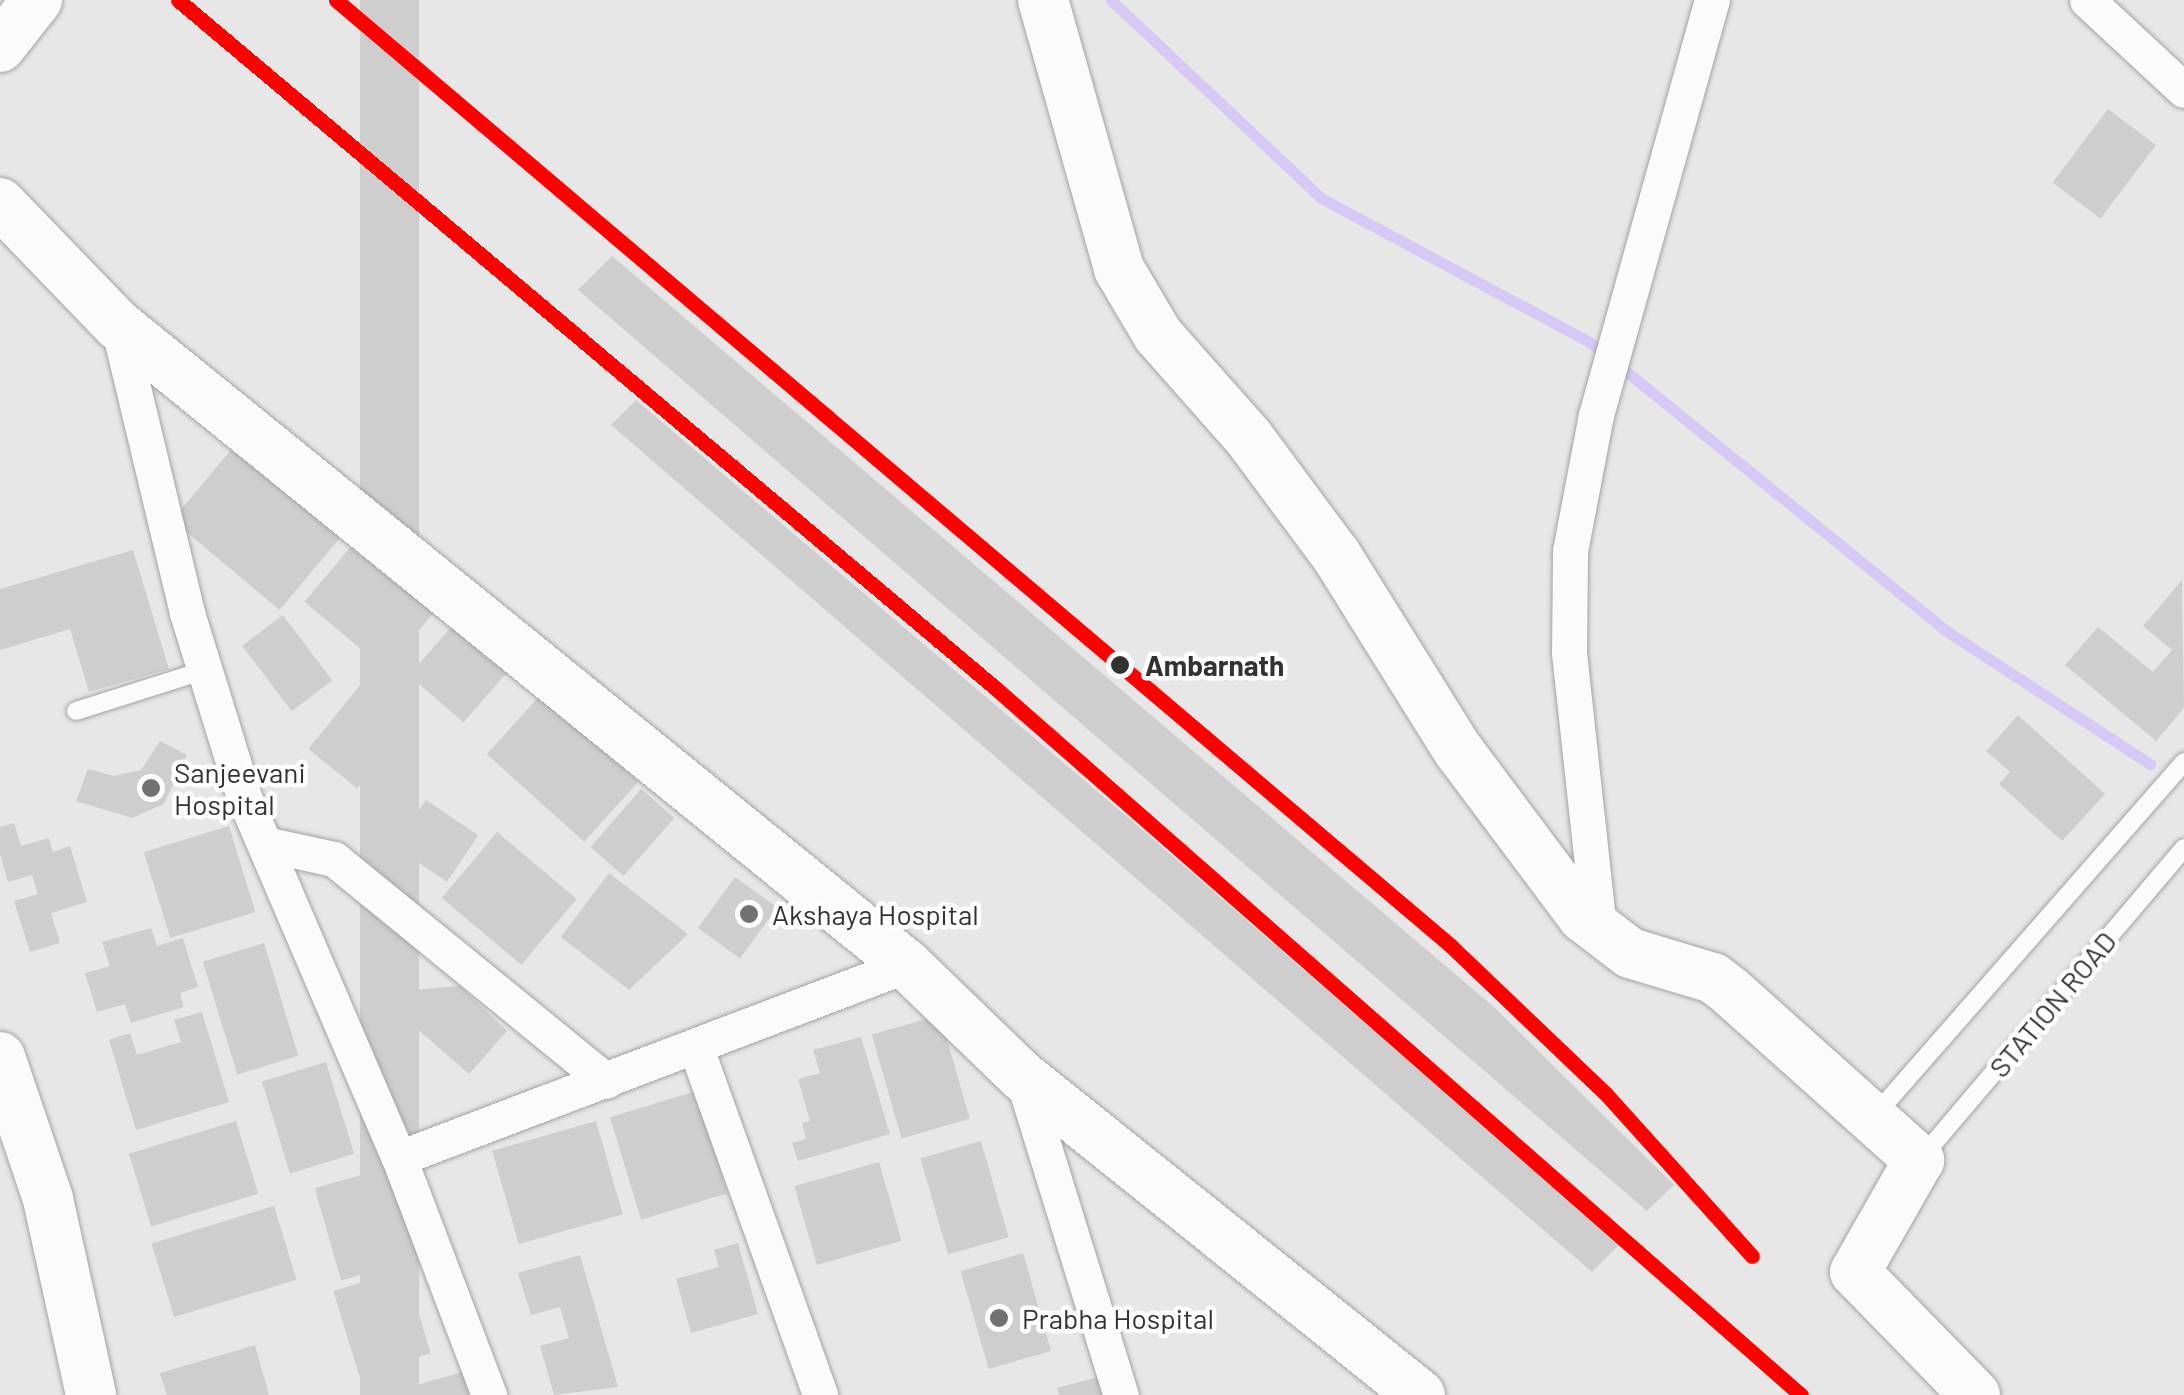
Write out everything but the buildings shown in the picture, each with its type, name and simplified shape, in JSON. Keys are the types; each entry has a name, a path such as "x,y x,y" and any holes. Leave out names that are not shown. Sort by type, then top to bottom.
{"street":[{"path":"0,46 37,0"},
{"path":"1044,0 1120,268 1158,335 1271,467 1336,555 1458,750 1583,917 1651,962 1713,978 1919,1160 1855,1272 1976,1395"},
{"path":"1599,930 1569,653 1570,551 1596,415 1712,0"},
{"path":"2087,0 2184,90"},
{"path":"0,203 118,325 907,965 1022,1076 1420,1395"},
{"path":"118,325 204,670 264,844 400,1158 489,1395"},
{"path":"264,844 334,859 606,1082"},
{"path":"400,1158 907,965"},
{"path":"696,1048 820,1395"},
{"path":"0,1057 48,1198 91,1395"},
{"path":"1022,1076 1120,1395"}],"lane":[{"path":"76,711 204,670"},
{"path":"1872,1118 2184,762"},
{"name":"STATION ROAD","path":"1919,1160 2184,848"}],"waterway":[{"path":"1111,0 1321,198 1591,343 1945,630 2150,764"}],"transit line":[{"path":"178,0 993,686 1801,1395"},
{"path":"336,0 1451,946 1606,1094 1752,1256"}],"place":[{"name":"Ambarnath","path":"1120,665"},
{"name":"Sanjeevani Hospital","path":"151,788"},
{"name":"Akshaya Hospital","path":"749,914"},
{"name":"Prabha Hospital","path":"999,1318"}]}
